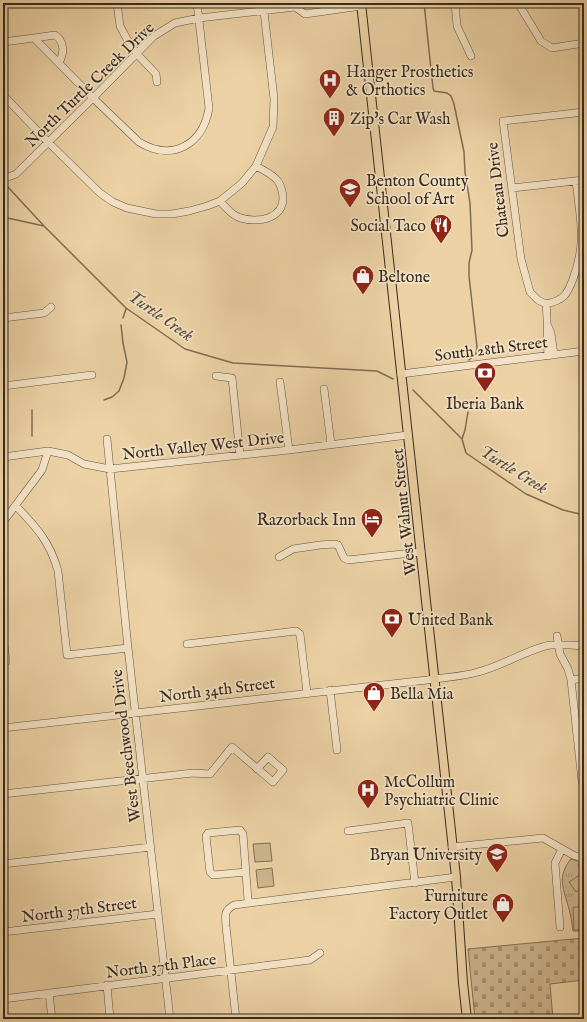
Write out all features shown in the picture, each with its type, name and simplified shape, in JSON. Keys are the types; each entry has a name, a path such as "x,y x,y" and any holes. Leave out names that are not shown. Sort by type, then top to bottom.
{"main road":[{"name":"West Walnut Street","path":"361,5 456,877 463,983 467,1019"}],"street":[{"path":"117,3 120,26 126,39 136,54 156,74 157,82"},
{"path":"34,38 139,142 147,147 168,151 190,143 197,137 208,116 209,108 197,3"},
{"path":"455,3 458,26 471,56"},
{"path":"518,3 542,41 547,46 552,48 584,44"},
{"name":"North Turtle Creek Drive","path":"3,179 16,174 154,36 175,23 264,7 297,5 305,14 361,5"},
{"path":"3,95 100,193 113,202 127,208 156,214 172,214 189,211 220,201 242,183 256,166 273,127 274,99 264,7"},
{"path":"3,42 55,35 59,38 62,44 63,56 59,62"},
{"name":"Chateau Drive","path":"546,304 538,300 530,292 524,273 518,242 503,121 584,112"},
{"path":"220,201 236,216 246,220 264,220 272,217 278,212 283,203 281,187 272,175 256,166"},
{"path":"512,188 584,180"},
{"path":"551,355 551,333 548,326 546,304 554,302 565,296 579,263 582,236 576,181"},
{"path":"3,318 44,313 52,307"},
{"name":"South 28th Street","path":"401,374 584,351"},
{"path":"3,386 92,375"},
{"path":"216,376 232,378 240,455"},
{"path":"280,382 289,450"},
{"path":"324,389 331,444"},
{"name":"North Valley West Drive","path":"3,456 48,451 68,455 84,464 110,469 289,450 408,435"},
{"name":"West Beechwood Drive","path":"107,440 128,648 144,778 170,1019"},
{"path":"3,522 42,470 48,451"},
{"path":"16,506 36,527 48,545 54,559 58,571 67,655 128,648"},
{"path":"279,557 293,549 327,544 338,545 344,558 348,560 421,552"},
{"path":"187,644 296,631 300,634 307,693"},
{"path":"3,636 4,662"},
{"path":"557,636 560,654 568,668 571,680 582,781 584,786"},
{"name":"North 34th Street","path":"3,728 478,673 496,667 513,658 549,646 584,646"},
{"path":"571,680 584,678"},
{"path":"330,690 337,750"},
{"path":"3,794 193,773 210,774 232,747 257,769"},
{"path":"348,831 408,823 415,882"},
{"path":"246,872 213,875 210,872 206,836 208,833 240,830 243,834 249,903"},
{"path":"452,847 543,838 584,860"},
{"path":"3,864 151,847"},
{"path":"560,927 555,863 562,849"},
{"path":"236,1019 225,915 227,909 234,905 456,877"},
{"name":"North 37th Street","path":"3,932 158,914"},
{"name":"North 37th Place","path":"3,998 310,960 320,953"},
{"path":"107,985 110,1019"},
{"path":"49,993 52,1019"}],"green space":[{"path":"270,843 272,861 255,862 253,844"},
{"path":"571,859 584,863 584,931 573,931 570,912 563,890 562,878 566,866"},
{"path":"272,868 274,886 258,888 256,870"},
{"path":"581,874 584,879 584,887 576,892 569,882"},
{"path":"573,907 584,907 584,930 574,930"},
{"path":"584,938 584,980 550,984 553,1019 475,1019 468,949"}],"waterway":[{"path":"424,3 433,88 434,91 447,93 451,96 464,152 465,172 470,203 472,250 469,263 469,276 477,347 476,354 469,360"},
{"name":"Turtle Creek","path":"7,186 44,226 126,308 185,349 233,363 377,371 393,379"},
{"path":"3,217 44,226"},
{"path":"123,318 126,309"},
{"path":"104,400 112,397 119,391 124,378 127,362 121,325"},
{"name":"Turtle Creek","path":"413,390 462,439 466,453 526,494 563,510 584,515"},
{"path":"32,410 32,436"},
{"path":"462,439 468,412"}],"place":[{"name":"Hanger Prosthetics & Orthotics","path":"330,100"},
{"name":"Zip's Car Wash","path":"334,138"},
{"name":"Benton County School of Art","path":"350,208"},
{"name":"Social Taco","path":"441,244"},
{"name":"Beltone","path":"363,296"},
{"name":"Iberia Bank","path":"485,392"},
{"name":"Razorback Inn","path":"372,538"},
{"name":"United Bank","path":"392,638"},
{"name":"Bella Mia","path":"374,712"},
{"name":"McCollum Psychiatric Clinic","path":"368,810"},
{"name":"Bryan University","path":"497,874"},
{"name":"Furniture Factory Outlet","path":"503,924"}]}
